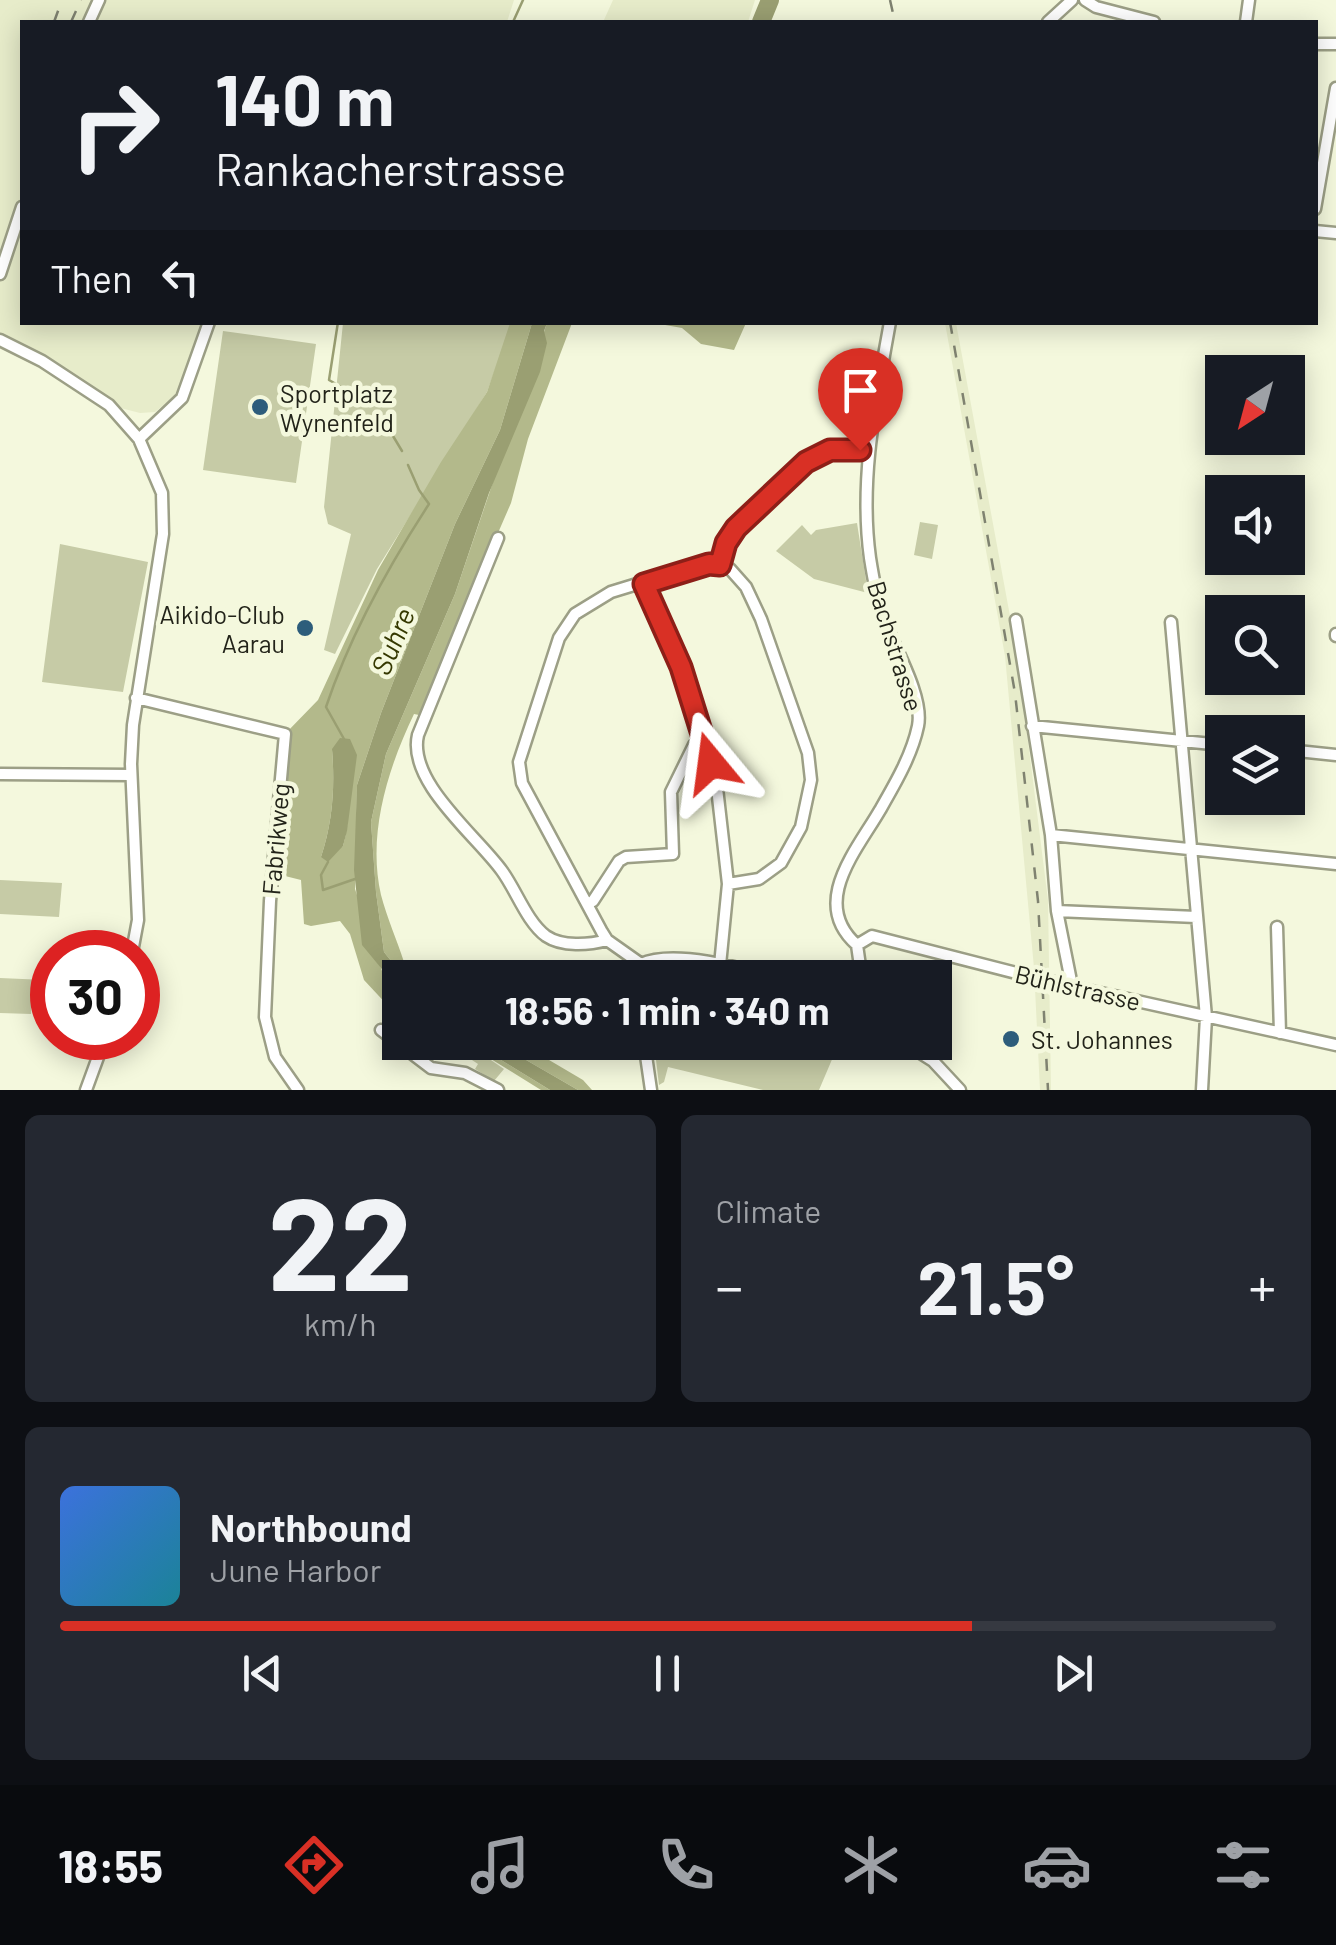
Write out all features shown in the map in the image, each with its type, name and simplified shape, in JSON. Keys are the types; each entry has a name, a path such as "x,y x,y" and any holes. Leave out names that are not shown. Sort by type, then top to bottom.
{"street":[{"path":"1050,20 1072,0"},
{"path":"1085,0 1096,8 1146,20"},
{"path":"1318,192 1336,88"},
{"path":"0,274 20,213"},
{"path":"139,438 182,398 208,325"},
{"name":"Bachstrasse","path":"857,944 840,925 837,908 842,875 905,762 919,717 881,610 867,527 868,450 889,325"},
{"path":"0,340 94,395 126,422 156,471 165,515 136,698 131,775 136,930"},
{"path":"720,565 726,543 736,528 806,462 830,450 860,450"},
{"path":"498,538 418,735 417,754 447,808 496,863 544,934 565,943 607,940"},
{"path":"636,960 607,940 522,783 519,762 559,638 575,614 611,592 709,564 738,575 761,619 808,752 811,780 802,827 790,851 760,879 728,884"},
{"path":"644,584 681,667 718,788 728,884 720,960"},
{"path":"1016,620 1051,835 1056,911 1072,986"},
{"path":"1171,622 1206,1016 1202,1090"},
{"name":"Fabrikweg","path":"136,698 285,734 264,1017 275,1058 298,1090"},
{"path":"1032,726 1205,742"},
{"path":"588,904 619,861 626,857 673,854 670,792 694,745 704,738"},
{"path":"1305,752 1336,755"},
{"path":"0,774 131,775"},
{"path":"1051,835 1336,864"},
{"path":"1056,911 1196,917"},
{"path":"1277,927 1280,1032"},
{"name":"Bühlstrasse","path":"857,944 872,936 884,937 1058,984 1336,1045"},
{"path":"857,944 860,960"},
{"path":"86,1090 97,1060"},
{"path":"421,1060 431,1068 465,1073 498,1090"},
{"path":"647,1060 651,1090"},
{"path":"931,1060 960,1090"}],"shaded area":[{"path":"0,0 514,0 508,20 20,20 20,325 202,325 185,379 176,395 155,412 140,413 109,405 0,340"},
{"path":"613,0 755,0 749,20 604,20"},
{"path":"343,325 511,325 487,392 377,569 335,654 324,650 351,534 328,524 324,507"},
{"path":"509,325 531,325 500,430 455,524 357,785 355,889 382,971 382,999 364,980 350,934 340,921 304,924 301,880 273,873 285,734 318,700 378,570 487,392","holes":["332,749 346,796 348,819 343,846 321,857 332,803"]},
{"name":"Suhre","path":"531,325 546,325 547,343 540,372 489,493 455,594 386,754 371,822 384,952 390,960 382,960 382,969 362,945 354,870 357,785 455,524 500,430"},
{"path":"546,325 571,325 528,439 511,503 388,779 378,825 377,872 403,960 390,960 384,952 376,892 371,822 386,754 455,594"},
{"path":"665,325 745,325 734,350 701,344 682,328"},
{"path":"945,325 956,325 1017,654 1048,900 1051,1090 1040,1090 1034,968 1005,656"},
{"name":"Sportplatz Wynenfeld","path":"223,331 316,344 296,483 203,470"},
{"path":"920,522 938,525 932,559 914,555"},
{"path":"857,523 868,593 814,579 776,551 802,525 811,535 816,530"},
{"path":"60,544 148,562 123,692 42,682"},
{"path":"340,738 350,739 357,755 343,846 328,862 321,857 332,803 332,749"},
{"path":"0,880 62,883 59,917 0,914"},
{"path":"0,978 30,979 30,1014 0,1013"},
{"path":"472,1060 491,1060 504,1069 494,1081 475,1069 478,1064"},
{"path":"492,1060 501,1060 550,1090 541,1090"},
{"path":"501,1060 526,1060 578,1090 550,1090"},
{"path":"526,1060 549,1060 583,1080 592,1090 578,1090"},
{"path":"656,1060 832,1060 819,1090 763,1090 668,1067 664,1082 659,1085"}],"waterway":[{"path":"514,20 523,0"},
{"name":"Suhre","path":"762,20 770,0"},
{"path":"338,325 329,380 371,404"},
{"path":"378,411 402,451"},
{"path":"344,739 326,707 371,602 429,504 408,465"},
{"path":"328,862 321,875 323,890 355,879"}],"railway":[{"path":"55,20 62,0"},
{"path":"72,20 81,0"},
{"path":"890,0 895,20"},
{"path":"951,325 1015,693 1038,901 1048,1090"}],"place":[{"name":"Sportplatz Wynenfeld","path":"260,407"},
{"name":"Aikido-Club Aarau","path":"305,628"},
{"name":"St. Johannes","path":"1011,1039"}],"route":[{"path":"711,763 681,667 644,584 684,570 720,565 726,543 736,528 806,462 830,450 860,450"}]}
